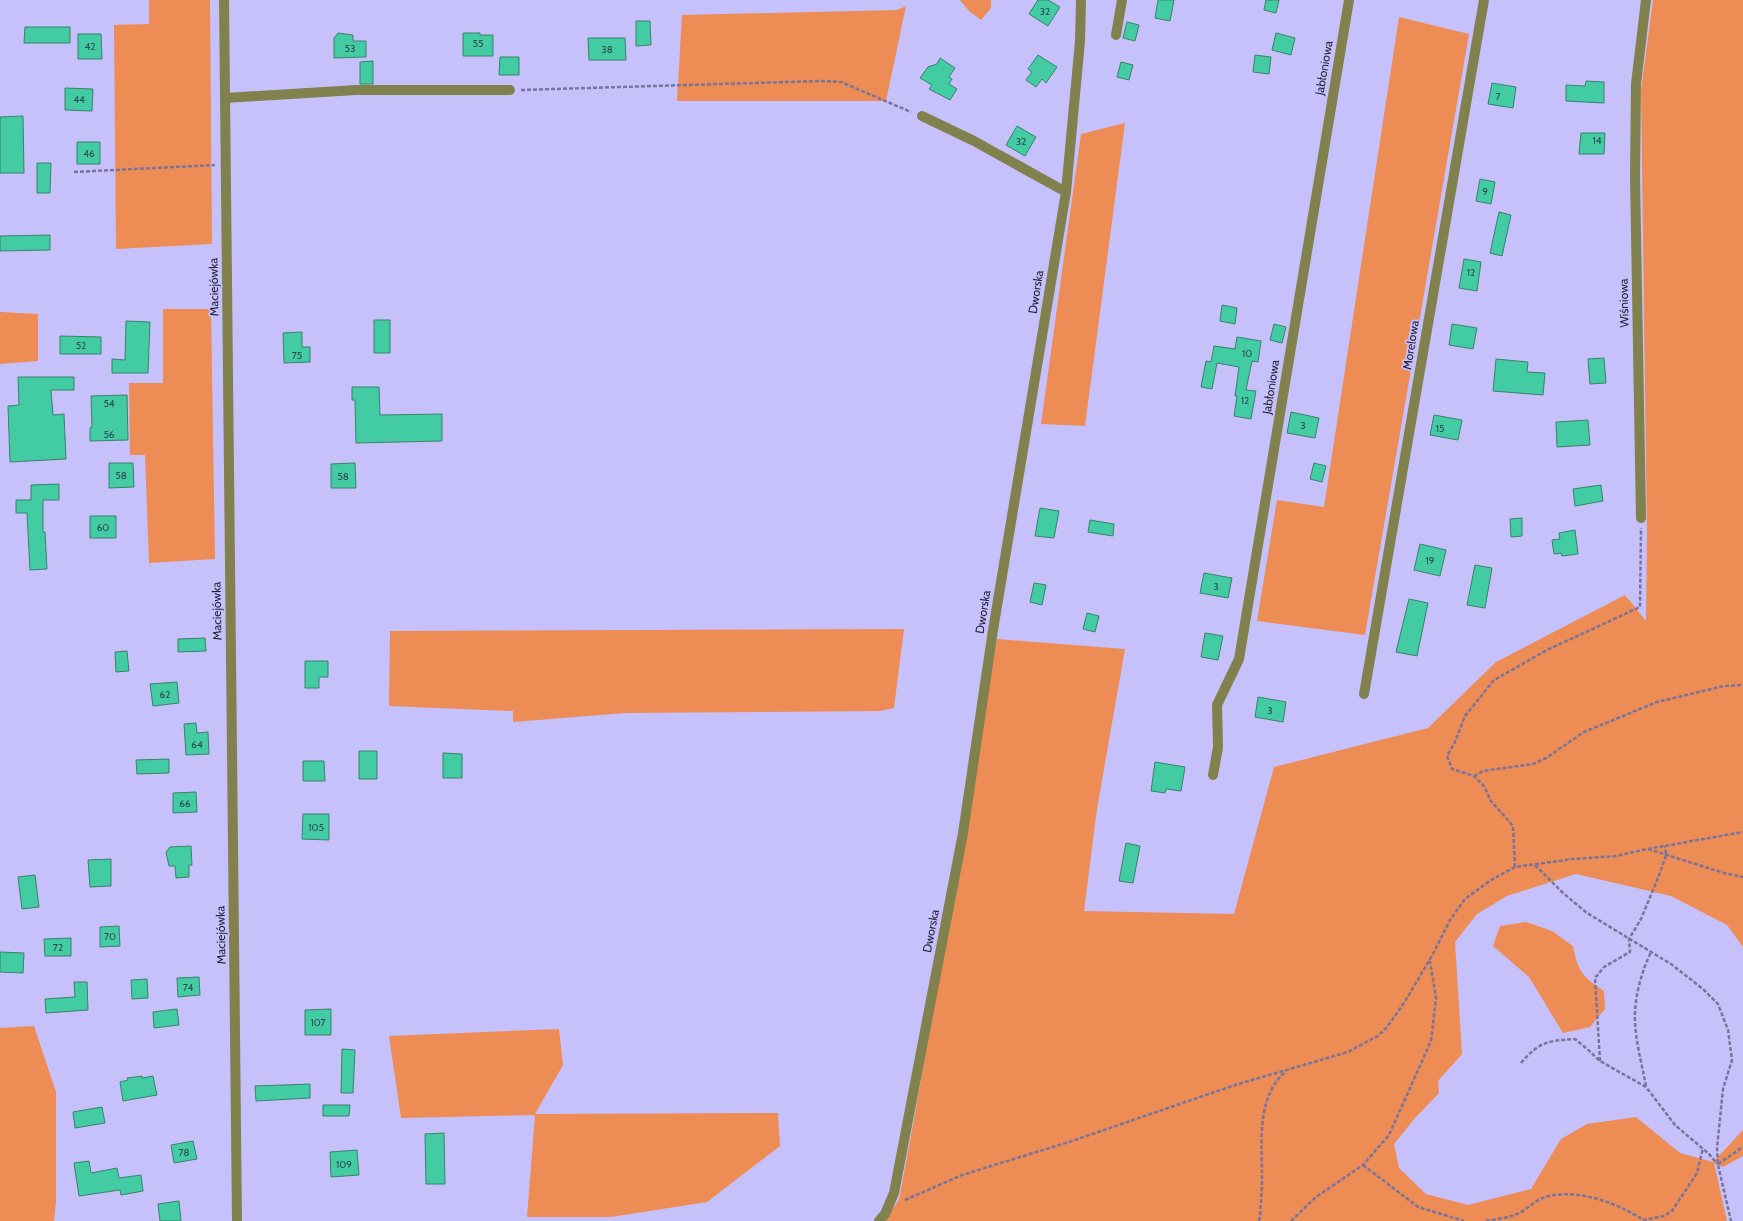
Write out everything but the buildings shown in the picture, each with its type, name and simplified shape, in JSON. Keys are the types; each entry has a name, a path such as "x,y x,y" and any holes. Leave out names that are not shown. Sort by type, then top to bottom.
{"street":[{"name":"Maciejówka","path":"224,0 237,1221"},
{"name":"Dworska","path":"879,1221 885,1214 894,1193 963,833 993,630 1066,192 1080,41 1081,0"},
{"path":"1116,35 1122,0"},
{"name":"Jabłoniowa","path":"1213,775 1218,747 1217,705 1239,659 1349,0"},
{"name":"Morelowa","path":"1364,694 1484,0"},
{"name":"Wiśniowa","path":"1641,518 1635,153 1636,84 1646,0"},
{"path":"225,98 356,90 510,90"},
{"path":"922,116 974,141 1066,192"}],"path":[{"path":"510,90 820,81 841,82 922,116"},
{"path":"74,172 226,165"},
{"path":"1515,868 1513,826 1491,801 1484,786 1474,776 1452,769 1447,756 1455,742 1465,716 1494,680 1546,650 1640,607 1641,518"},
{"path":"1474,776 1483,771 1533,764 1546,758 1584,732 1657,702 1724,686 1743,685"},
{"path":"903,1200 962,1175 1069,1142 1178,1104 1288,1069 1348,1052 1378,1036 1387,1027 1404,1003 1430,960 1450,920 1465,900 1491,880 1515,868 1573,859 1616,856 1743,832"},
{"path":"1600,1061 1595,978 1604,967 1630,952 1629,939 1641,919 1660,873 1666,855 1665,846"},
{"path":"1648,849 1724,873 1743,877"},
{"path":"1534,865 1563,893 1587,913 1671,964 1703,989 1718,1004 1728,1030 1732,1060 1723,1089 1718,1128 1718,1165 1731,1221"},
{"path":"1646,1086 1635,1021 1637,994 1645,965 1651,952"},
{"path":"1291,1221 1316,1197 1363,1165 1389,1135 1431,1041 1436,998 1430,960"},
{"path":"1521,1063 1530,1052 1544,1042 1575,1039 1600,1061 1646,1086 1675,1125 1703,1148 1718,1165"},
{"path":"1259,1221 1261,1207 1264,1117 1268,1098 1277,1078 1288,1069"},
{"path":"1718,1165 1743,1147"},
{"path":"1486,1221 1500,1219 1519,1213 1540,1200 1557,1194 1606,1201 1629,1210 1643,1220 1664,1216 1672,1211 1697,1173 1703,1148"},
{"path":"1363,1165 1418,1207 1464,1221"}],"shaded area":[{"path":"149,0 210,0 212,244 116,249 114,25 149,24"},
{"path":"960,0 991,0 991,8 981,20 969,11"},
{"path":"1653,0 1743,0 1743,947 1727,925 1671,896 1576,874 1507,896 1477,914 1455,942 1462,1054 1438,1081 1439,1093 1415,1118 1394,1144 1399,1168 1426,1194 1468,1205 1531,1189 1561,1139 1587,1124 1636,1117 1680,1153 1713,1162 1743,1130 1743,1156 1723,1167 1714,1163 1727,1221 883,1221 899,1200 997,639 1125,649 1097,809 1084,911 1234,914 1274,767 1428,728 1496,662 1625,595 1646,621 1647,533 1641,90"},
{"path":"906,6 886,101 677,101 682,15 897,10"},
{"path":"1399,17 1469,34 1365,635 1257,621 1277,500 1324,507"},
{"path":"1125,123 1085,426 1041,424 1081,134"},
{"path":"163,309 211,309 215,559 149,563 145,455 130,455 129,383 163,383"},
{"path":"0,312 38,314 38,361 0,364"},
{"path":"904,629 894,708 880,711 625,713 513,722 513,711 389,706 390,631"},
{"path":"1526,922 1552,931 1573,946 1579,968 1582,973 1604,991 1605,1009 1590,1027 1563,1033 1529,977 1493,946 1500,926"},
{"path":"34,1026 56,1092 56,1201 54,1221 0,1221 0,1028"},
{"path":"559,1029 563,1065 535,1114 778,1113 780,1146 707,1202 611,1217 527,1217 535,1115 401,1118 389,1036"}]}
